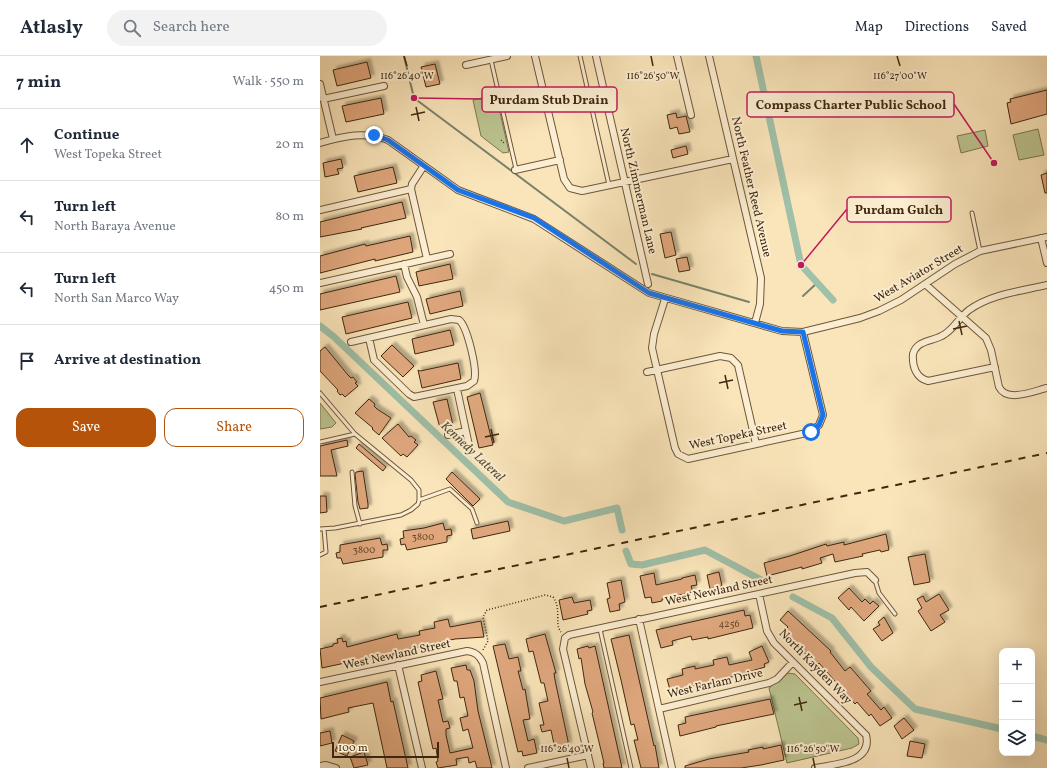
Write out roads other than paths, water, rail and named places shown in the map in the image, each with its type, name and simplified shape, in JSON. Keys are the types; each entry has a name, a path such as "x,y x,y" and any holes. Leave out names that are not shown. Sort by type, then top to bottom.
{"street":[{"path":"466,65 507,56"},
{"path":"535,56 564,178 570,188 582,191 733,159"},
{"name":"North Zimmerman Lane","path":"596,56 648,284"},
{"path":"677,56 691,115"},
{"name":"North Feather Reed Avenue","path":"709,56 760,278 760,304 754,323"},
{"path":"320,84 333,139 320,142"},
{"path":"323,99 384,86"},
{"name":"West Aviator Street","path":"333,139 360,135 374,135 388,140 423,167 458,190 534,218 635,286 665,298 782,331 803,332 860,318 879,311 925,284 955,264 980,251 1044,237"},
{"path":"516,170 560,160"},
{"path":"423,167 412,184 411,189 427,259"},
{"path":"320,210 411,189"},
{"path":"1044,237 1047,263"},
{"path":"320,283 450,254"},
{"path":"404,264 407,277 417,297 424,325"},
{"path":"925,284 986,338 991,350 999,387 1004,394 1013,395 1047,388"},
{"path":"995,367 932,380 921,378 915,370 912,357 919,345 945,334 962,316 988,300 1047,285"},
{"path":"657,370 653,344 654,334 665,298"},
{"path":"351,342 451,319 459,320 465,327 476,372 474,381 467,386 457,389 414,397 377,363 373,356 369,338"},
{"name":"West Topeka Street","path":"657,370 675,448 683,457 694,459 811,432 819,425 823,415 803,332"},
{"path":"647,372 720,356 731,358 738,365 756,444"},
{"path":"457,389 470,450"},
{"path":"448,435 466,431"},
{"name":"West Newland Street","path":"588,755 563,649 563,636 599,627 855,573 867,572 875,580"},
{"name":"North Kayden Way","path":"759,594 770,637 866,735 867,748 858,758 815,768"},
{"path":"639,619 672,768"},
{"name":"West Newland Street","path":"320,682 467,651 480,652 506,768"},
{"name":"West Farlam Drive","path":"659,709 765,685 777,679 793,662"},
{"path":"398,666 422,768"},
{"path":"528,768 588,755 591,768"},
{"path":"320,766 326,765 336,767"}],"lane":[{"path":"580,56 609,185"},
{"path":"491,60 516,170"},
{"path":"972,213 980,251"},
{"path":"320,393 355,434 411,480 419,490 418,504 411,510 401,515 360,524 320,529"},
{"path":"320,442 355,434"},
{"path":"352,472 355,506 360,524"},
{"path":"419,500 450,489 472,509 478,523"},
{"path":"320,555 326,552 324,529"},
{"path":"875,580 879,593 895,614"},
{"path":"599,627 631,768"}],"waterway":[{"path":"404,56 414,98 636,264"},
{"path":"756,56 801,265 833,300"},
{"path":"652,274 749,302"},
{"path":"803,296 817,283"},
{"name":"Kennedy Lateral","path":"320,326 333,336 508,502 564,521 617,508 622,530"},
{"name":"Kennedy Lateral","path":"626,551 631,564 642,565 705,550 763,581"},
{"name":"Kennedy Lateral","path":"793,597 832,618 871,667 915,709 999,728"},
{"name":"Kennedy Lateral","path":"1035,737 1047,740"}],"railway":[{"path":"320,607 1047,453"}],"place":[{"name":"Purdam Stub Drain","path":"414,98"},
{"name":"Compass Charter Public School","path":"994,163"},
{"name":"Purdam Gulch","path":"801,265"}]}
